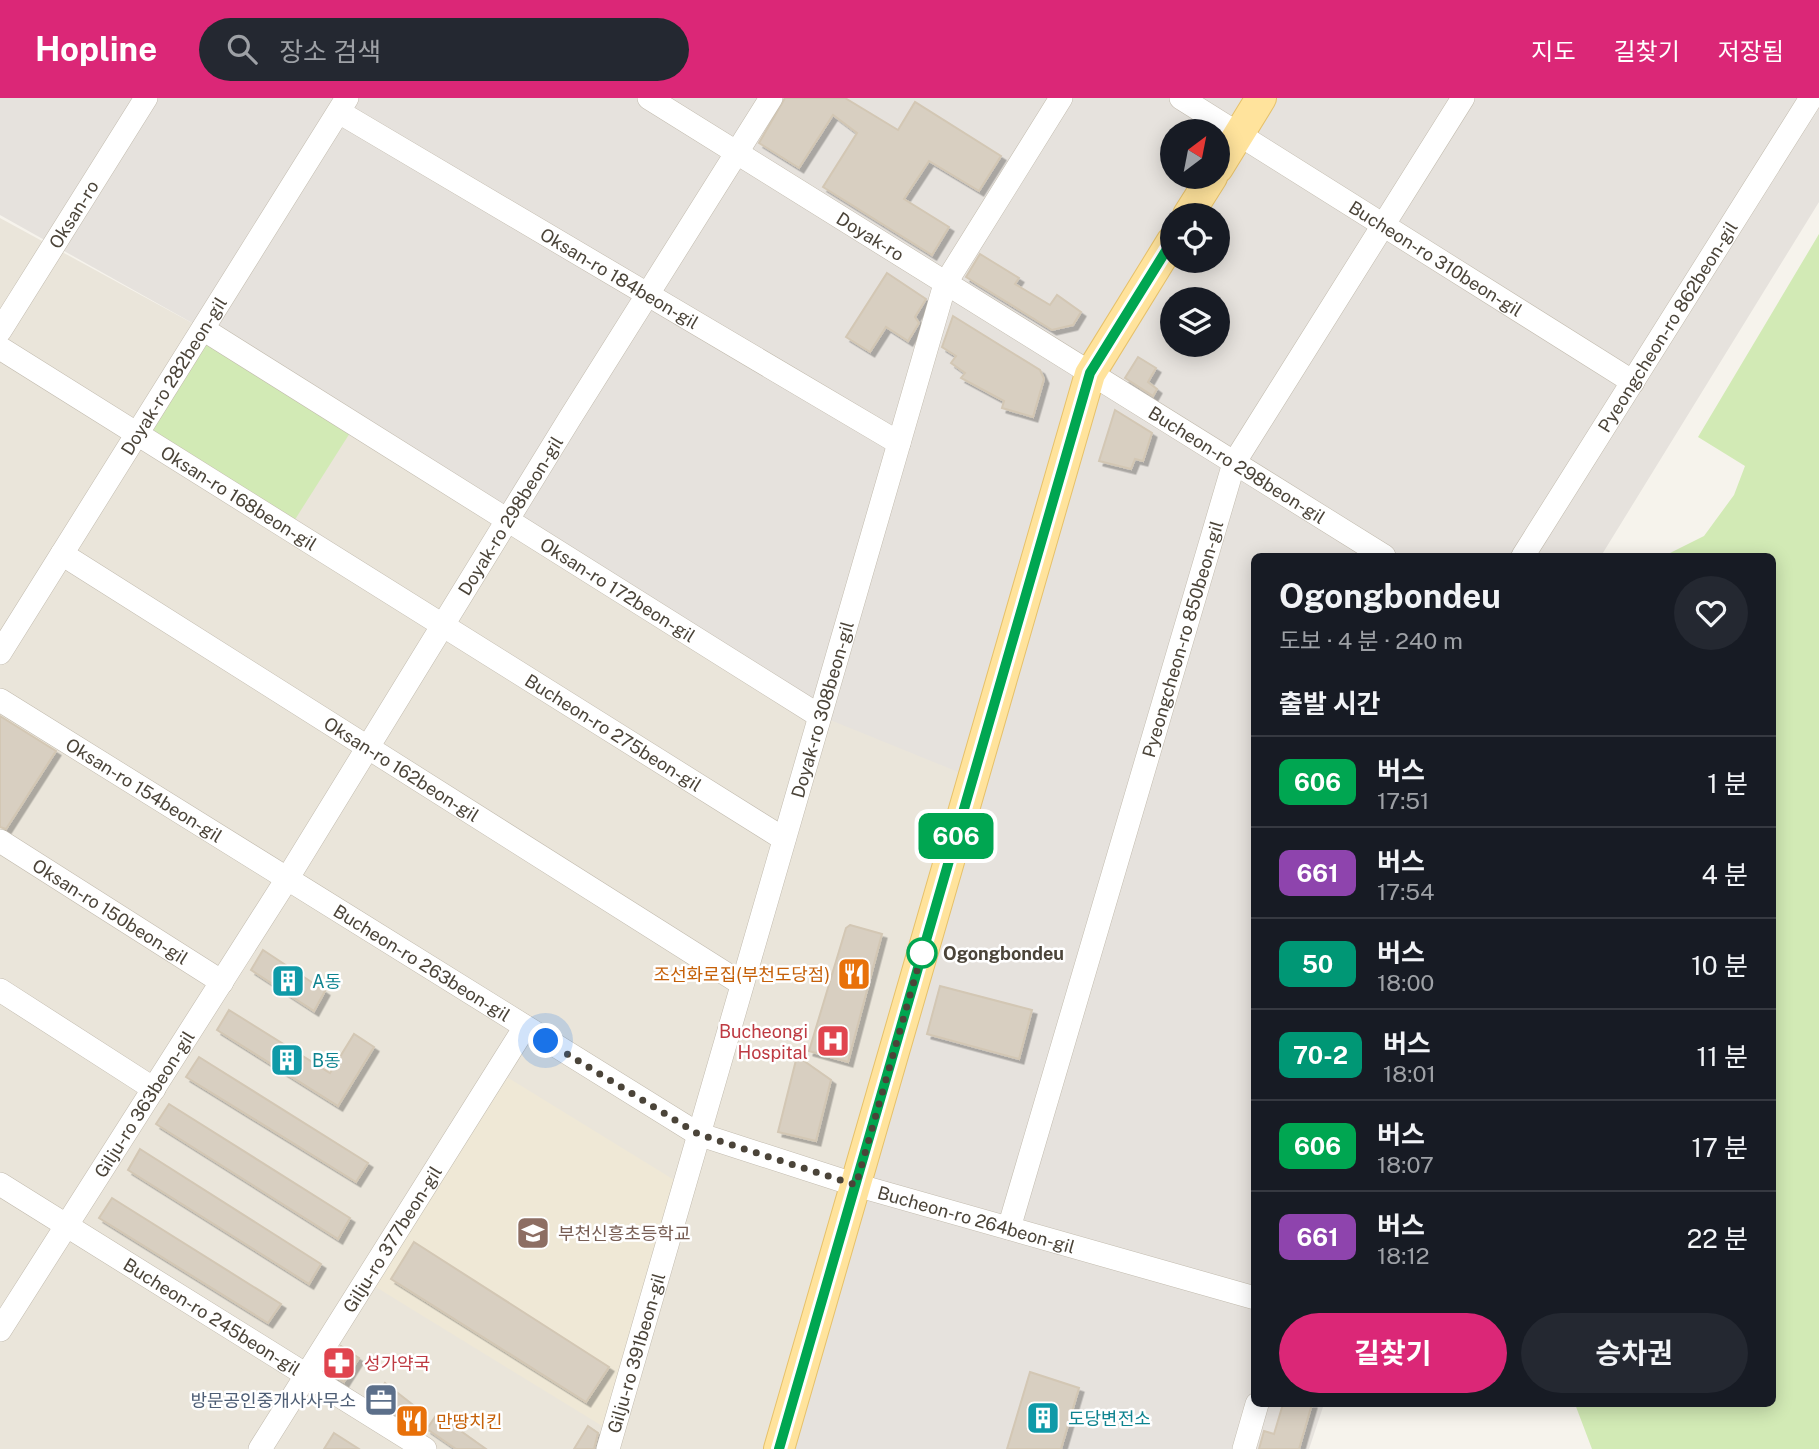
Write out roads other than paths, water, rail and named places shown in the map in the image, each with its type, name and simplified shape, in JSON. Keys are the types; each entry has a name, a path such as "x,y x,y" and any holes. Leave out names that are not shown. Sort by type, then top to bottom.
{"main road":[{"path":"1230,148 1261,98"},
{"path":"779,1449 1090,373 1160,260"}],"street":[{"name":"Oksan-ro","path":"0,331 146,98"},
{"name":"Doyak-ro","path":"649,98 1090,373"},
{"name":"Doyak-ro 298beon-gil","path":"287,879 366,747 771,98"},
{"name":"Doyak-ro 308beon-gil","path":"698,1134 945,284 1061,98"},
{"name":"Bucheon-ro 310beon-gil","path":"1181,98 1633,382"},
{"name":"Pyeongcheon-ro 850beon-gil","path":"1009,1228 1234,463 1463,98"},
{"name":"Pyeongcheon-ro 862beon-gil","path":"1525,553 1811,98"},
{"name":"Oksan-ro 184beon-gil","path":"343,105 647,296 899,443"},
{"name":"Doyak-ro 282beon-gil","path":"0,653 343,105"},
{"name":"Oksan-ro 172beon-gil","path":"203,329 818,715"},
{"name":"Oksan-ro 168beon-gil","path":"0,348 443,625"},
{"name":"Bucheon-ro 298beon-gil","path":"1090,373 1379,553"},
{"name":"Oksan-ro 162beon-gil","path":"62,554 742,984"},
{"name":"Bucheon-ro 275beon-gil","path":"443,625 784,839"},
{"name":"Oksan-ro 154beon-gil","path":"0,700 287,879"},
{"name":"Oksan-ro 150beon-gil","path":"0,841 222,982"},
{"name":"Gilju-ro 363beon-gil","path":"0,1330 287,879"},
{"name":"Bucheon-ro 263beon-gil","path":"287,879 698,1134"},
{"path":"0,990 154,1089"},
{"name":"Gilju-ro 377beon-gil","path":"260,1449 525,1027"},
{"name":"Bucheon-ro 264beon-gil","path":"698,1134 856,1185 1251,1297"},
{"name":"Gilju-ro 391beon-gil","path":"608,1449 698,1134"},
{"name":"Bucheon-ro 245beon-gil","path":"0,1184 425,1449"},
{"path":"1244,1449 1256,1407"}],"place":[{"name":"Ogongbondeu","path":"922,953"},
{"name":"조선화로집(부천도당점)","path":"854,974"},
{"name":"A동","path":"288,981"},
{"name":"Bucheongi Hospital","path":"833,1041"},
{"name":"B동","path":"287,1060"},
{"name":"부천신흥초등학교","path":"533,1233"},
{"name":"성가약국","path":"339,1363"},
{"name":"방문공인중개사사무소","path":"381,1400"},
{"name":"도당변전소","path":"1043,1418"},
{"name":"만땅치킨","path":"412,1421"}]}
